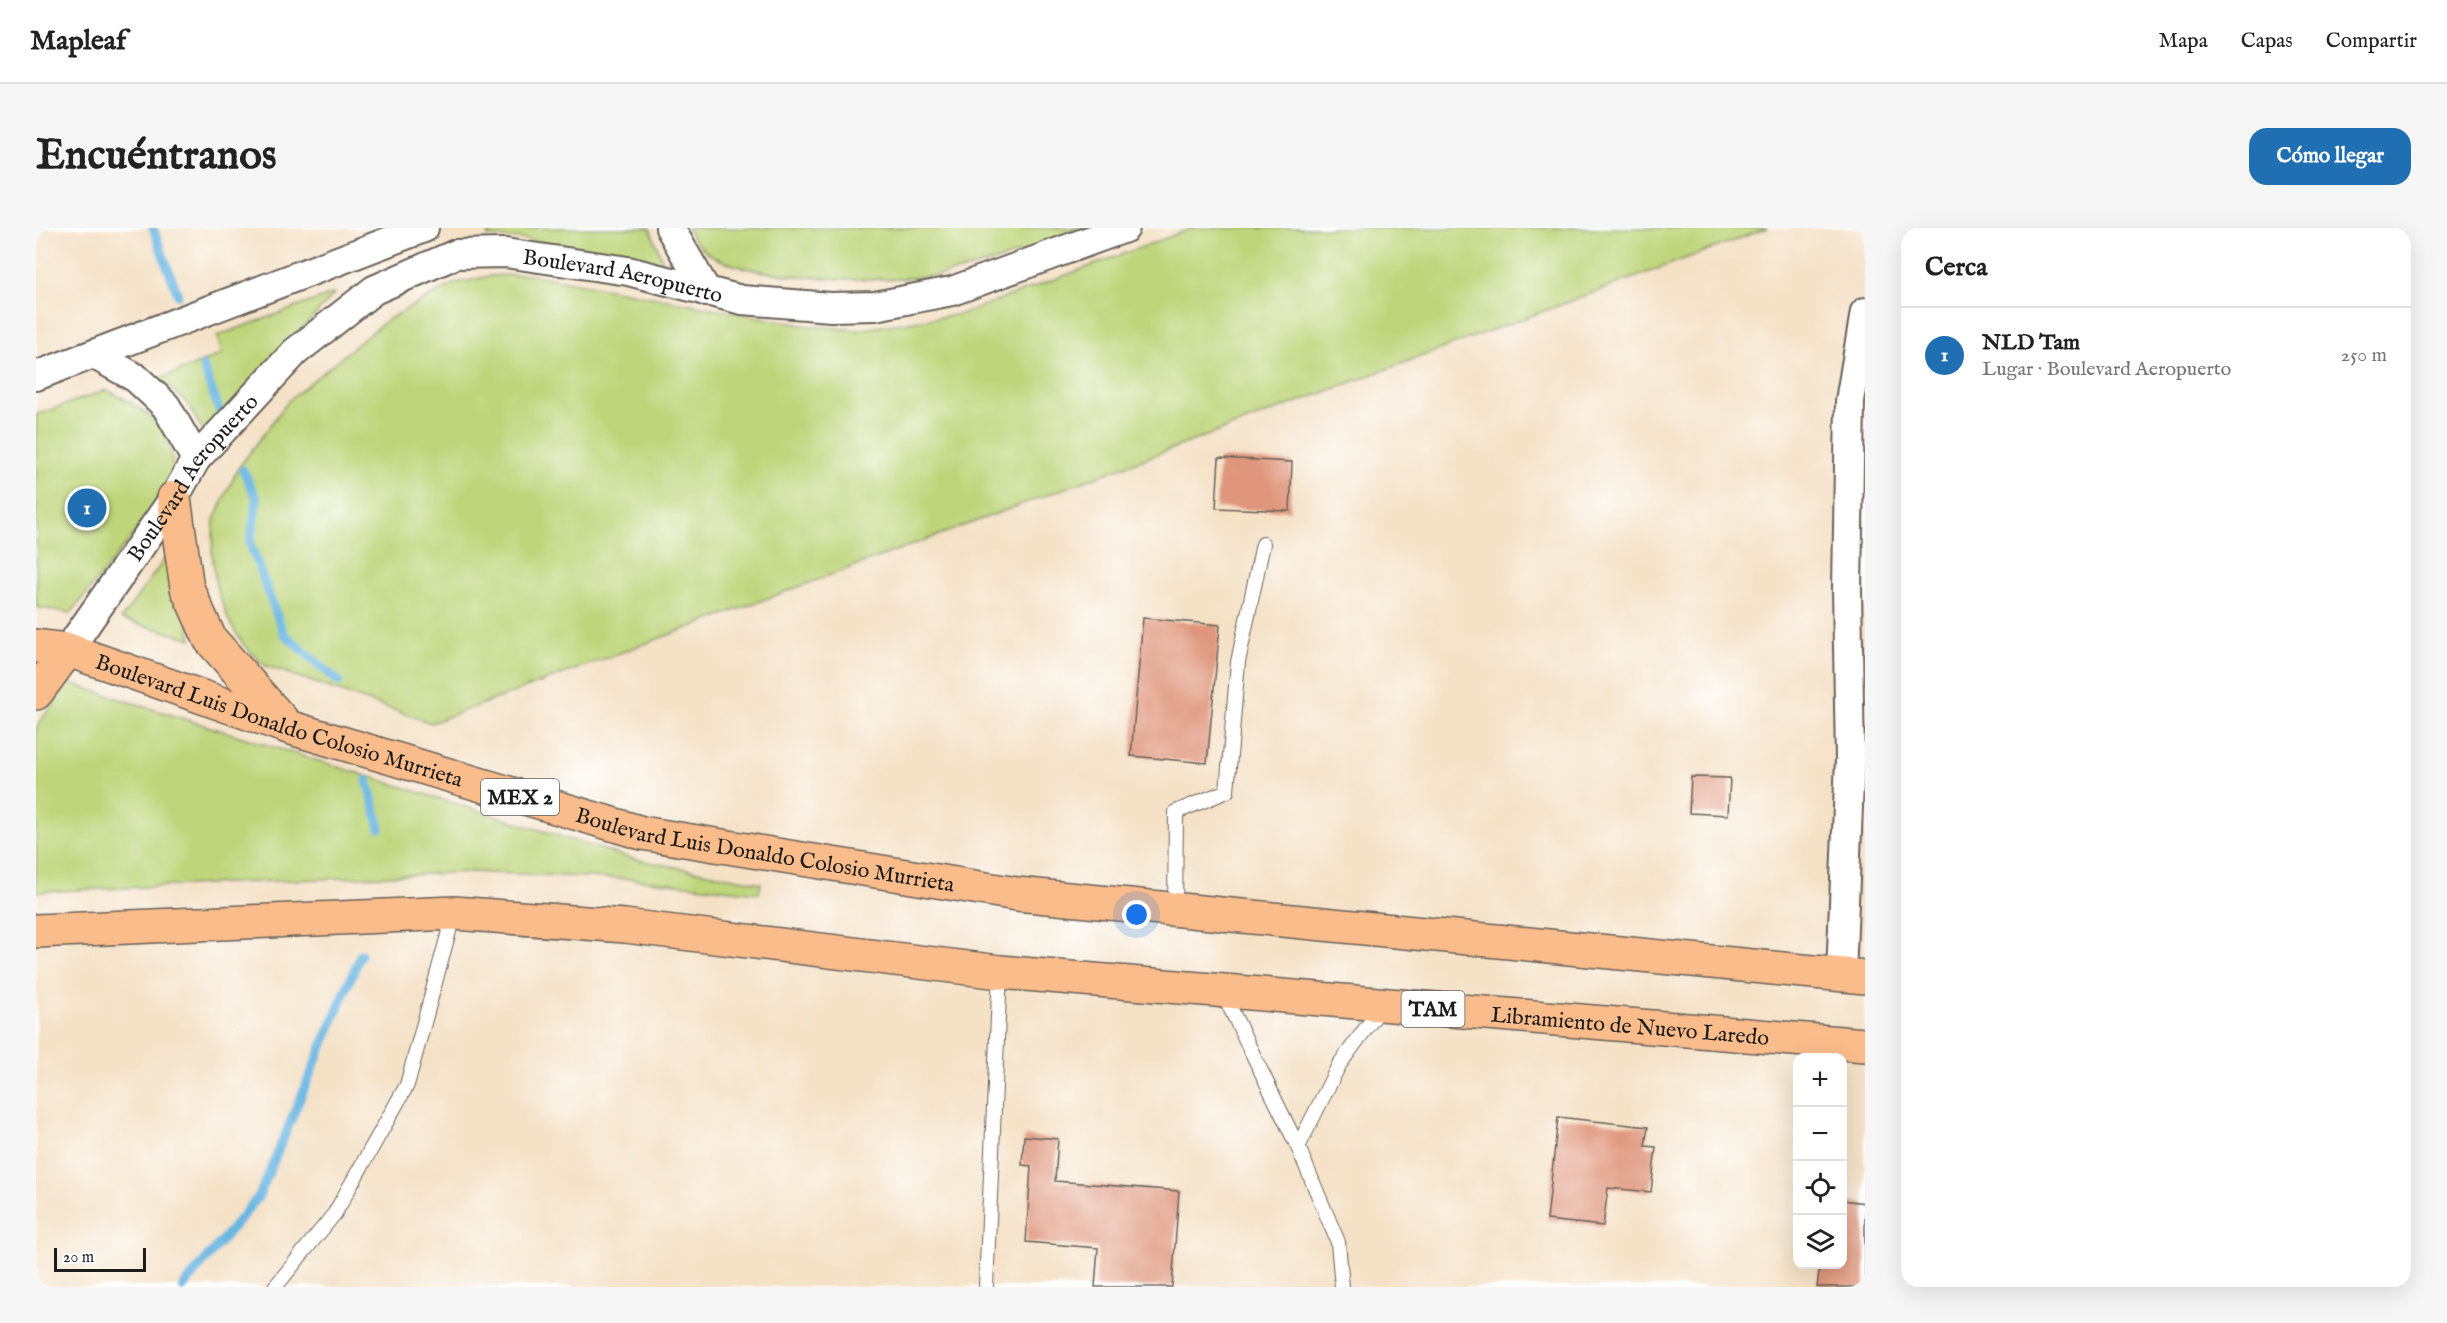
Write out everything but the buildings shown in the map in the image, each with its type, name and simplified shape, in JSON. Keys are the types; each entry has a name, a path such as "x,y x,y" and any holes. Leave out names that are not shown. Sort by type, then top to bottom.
{"highway":[{"path":"174,498 187,588 210,639 288,727"},
{"name":"Boulevard Luis Donaldo Colosio Murrieta","path":"36,646 68,650 288,727 642,833 1017,894 1175,910"},
{"path":"36,693 68,650"},
{"path":"1175,910 1853,976"},
{"path":"36,932 454,913 625,926 1000,972"},
{"name":"Libramiento de Nuevo Laredo","path":"1000,972 1865,1045"}],"street":[{"path":"36,376 424,228"},
{"path":"670,228 707,292"},
{"name":"Boulevard Aeropuerto","path":"68,650 174,498 196,459 295,352 374,290 456,254 505,253 628,272 742,300 831,307 875,306 952,291 1125,228"},
{"path":"1853,976 1846,590 1850,401 1865,312"},
{"path":"95,355 136,378 166,406 196,459"}],"lane":[{"path":"1175,910 1176,812 1227,791 1238,662 1263,544"},
{"path":"275,1287 334,1213 407,1085 454,913"},
{"path":"986,1287 1000,972"},
{"path":"1222,991 1298,1147 1338,1242 1342,1287"},
{"path":"1298,1147 1339,1065 1383,1004"}],"green space":[{"path":"488,228 650,228 664,265 538,241 488,236"},
{"path":"687,228 1088,228 1017,254 963,270 923,277 865,279 800,276 744,267 723,261 697,243"},
{"path":"1193,228 1768,228 431,723 264,665 243,644 229,621 216,586 212,552 214,520 237,470 289,400 387,320 453,284 490,276 528,274 802,325 857,330 961,314"},
{"path":"335,293 205,434 187,403 160,379 222,354 217,336"},
{"path":"106,390 137,406 158,425 166,437 170,450 173,485 71,613 36,607 36,415"},
{"path":"172,549 192,639 121,619"},
{"path":"69,683 633,859 761,883 759,893 632,879 471,872 36,892 36,727"}],"waterway":[{"path":"153,228 178,295"},
{"path":"203,366 219,410"},
{"path":"243,470 257,499 250,544 284,634 339,682"},
{"path":"367,780 380,828"},
{"path":"183,1287 259,1196 361,954"}],"place":[{"name":"NLD Tam","path":"87,508"}]}
